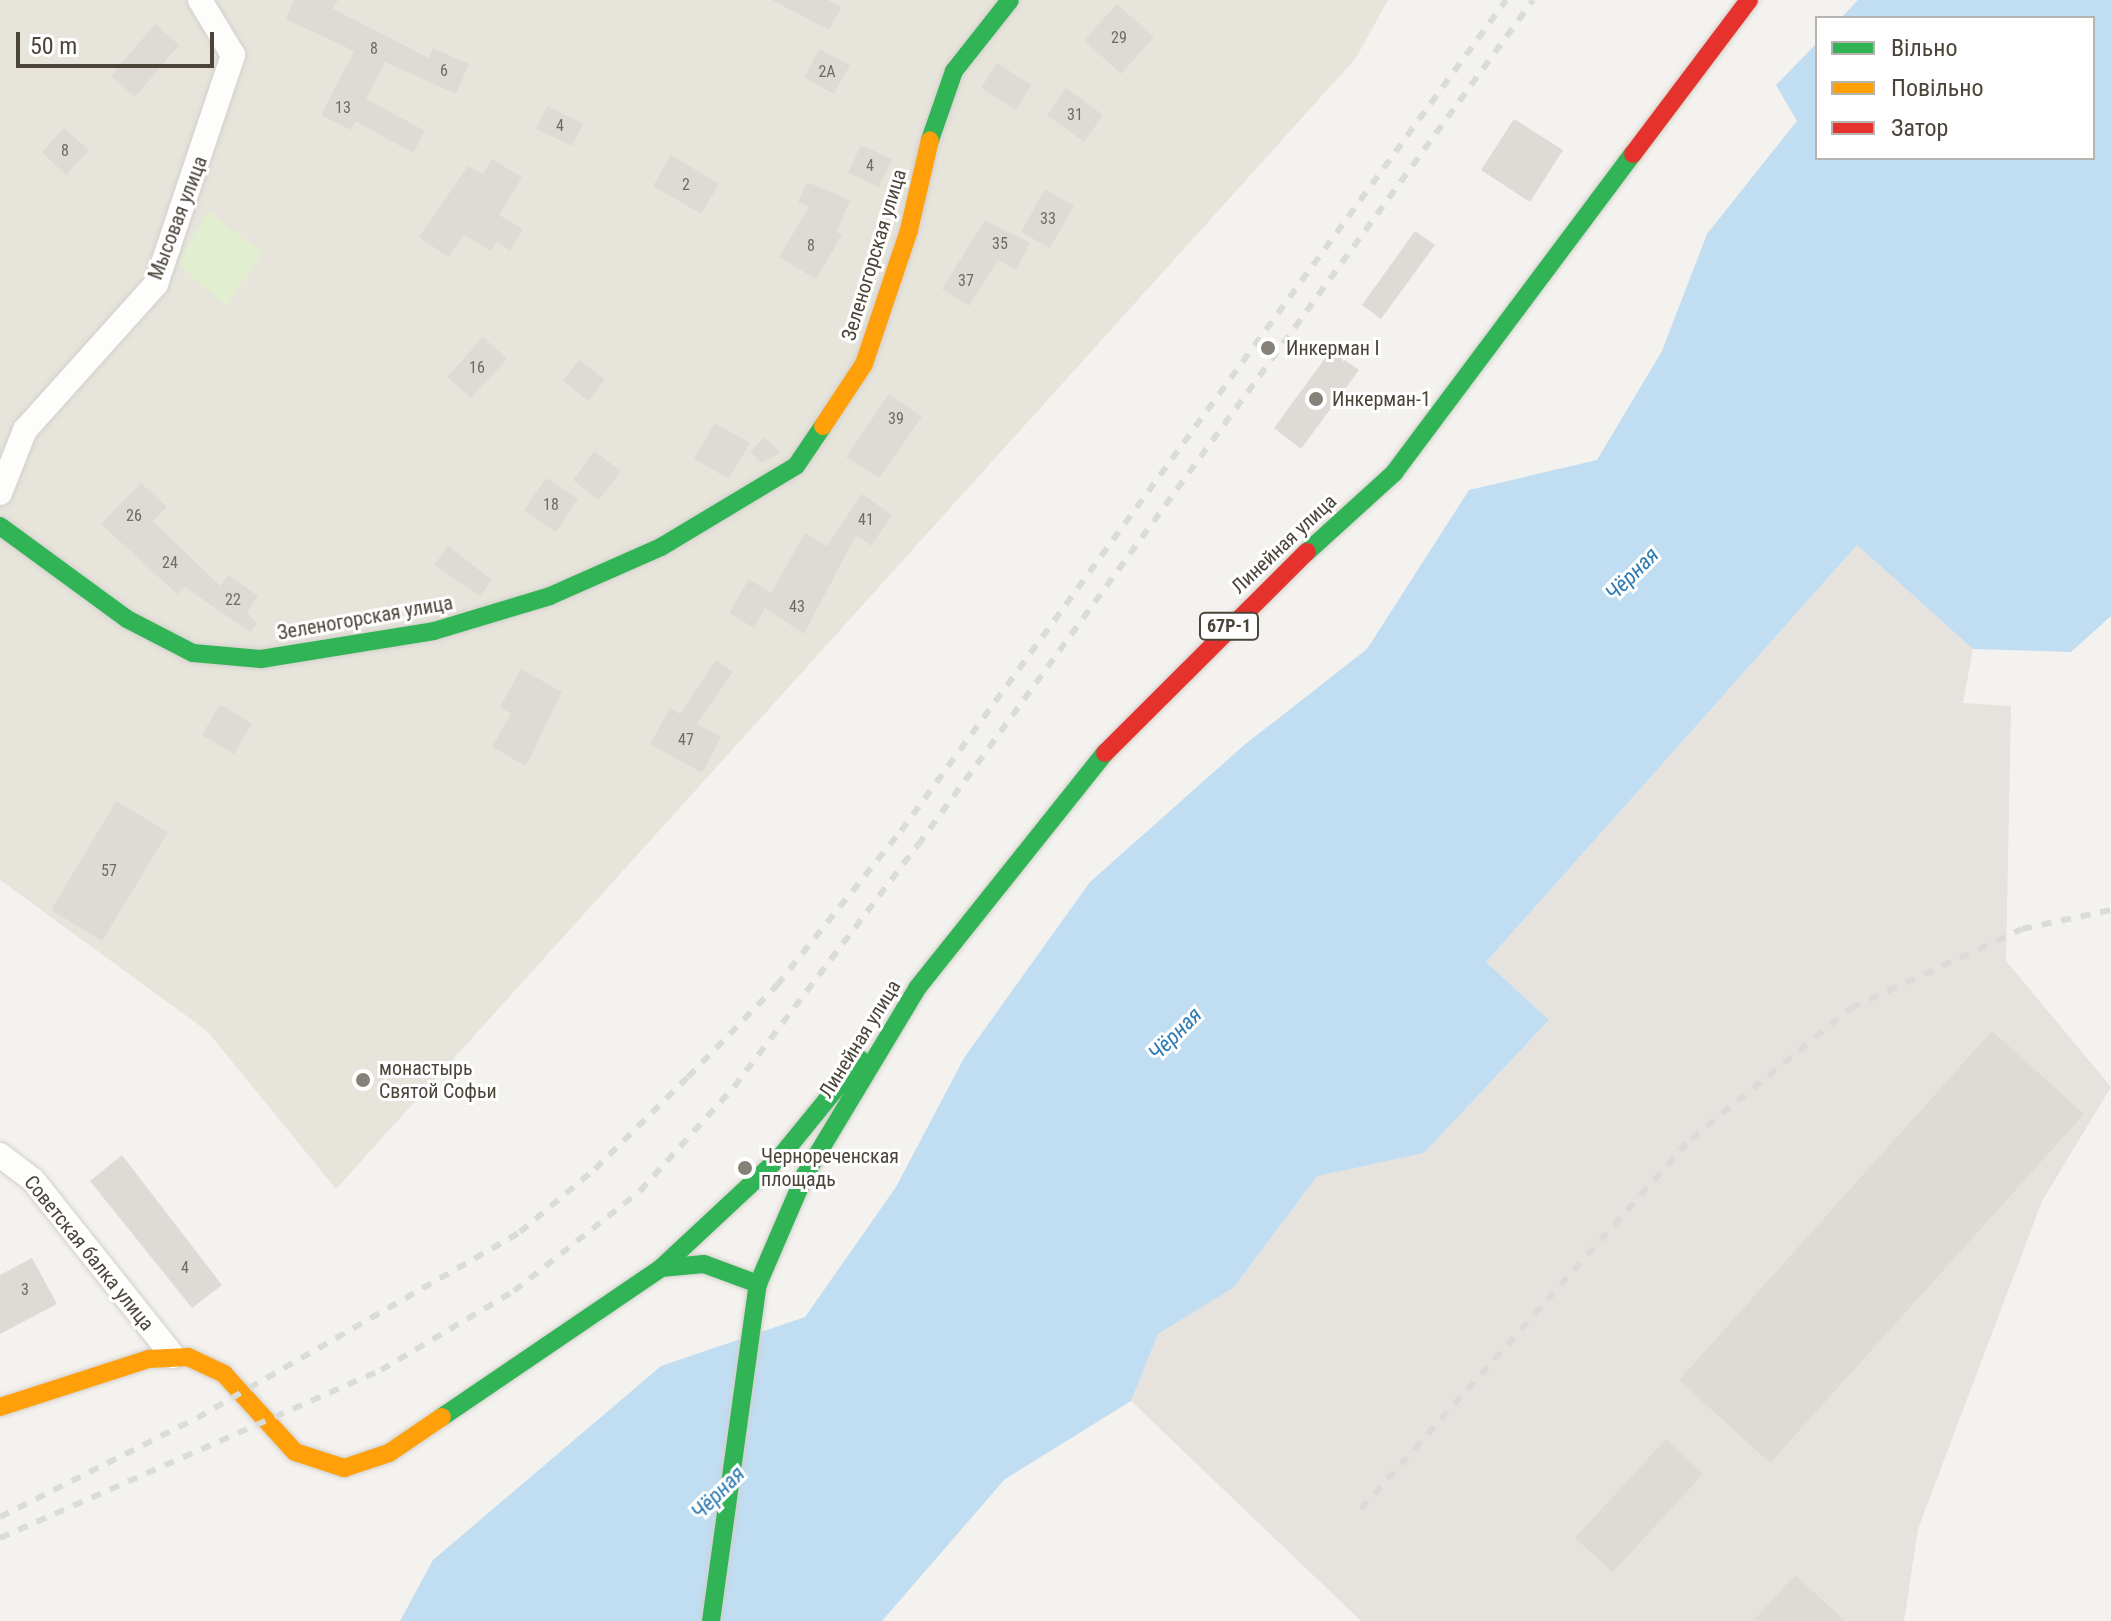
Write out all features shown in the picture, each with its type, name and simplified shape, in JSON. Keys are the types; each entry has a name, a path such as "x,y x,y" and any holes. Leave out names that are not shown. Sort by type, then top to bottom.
{"main road":[{"name":"Зеленогорская улица","path":"0,526 139,625 193,653 261,659 434,631 550,596 661,547 796,466 864,364 909,230 938,105 954,71 1010,0"},
{"name":"Линейная улица","path":"758,1284 805,1175 918,987 1088,770 1253,602 1394,473 1749,0"},
{"path":"0,1407 173,1356 224,1374 295,1452 344,1468 389,1453 661,1268 781,1156 918,987"},
{"path":"661,1268 704,1264 758,1284"},
{"name":"67Р-1","path":"711,1621 758,1284"}],"street":[{"name":"Мысовая улица","path":"0,493 25,430 156,284 233,55 200,0"},
{"name":"Советская балка улица","path":"0,1155 33,1180 173,1356"}],"shaded area":[{"path":"0,0 1388,0 1356,58 336,1189 207,1031 0,880"},
{"path":"1857,545 1973,649 1963,703 2011,706 2006,961 2111,1087 2042,1201 1918,1529 1904,1621 1361,1621 1131,1401 1158,1334 1233,1288 1317,1175 1424,1153 1549,1020 1486,962"}],"green space":[{"path":"208,211 263,253 226,306 177,264"}],"water":[{"name":"Чёрная","path":"1858,0 2111,0 2111,616 2071,652 1973,649 1857,545 1486,962 1549,1020 1424,1153 1317,1176 1233,1288 1158,1334 1131,1401 1005,1479 882,1621 400,1621 433,1560 661,1366 805,1317 896,1187 964,1058 1090,882 1243,746 1367,649 1469,490 1597,460 1662,351 1707,234 1797,121 1776,85 1815,45 1815,160 2095,160 2095,16 1843,16"}],"building":[{"path":"294,0 338,0 333,9 429,58 433,48 469,64 456,94 385,62 366,99 425,131 413,153 355,121 351,130 321,115 354,51 286,19"},
{"path":"772,0 828,0 842,7 829,30"},
{"path":"1117,4 1154,37 1121,74 1084,40"},
{"path":"155,24 179,45 135,97 111,76"},
{"path":"819,49 850,65 834,94 804,78"},
{"path":"997,63 1031,85 1016,110 981,88"},
{"path":"1066,88 1103,115 1084,142 1047,115"},
{"path":"547,106 583,124 572,146 536,129"},
{"path":"1514,119 1563,150 1530,202 1481,170"},
{"path":"64,128 89,150 66,175 42,152"},
{"path":"861,145 892,159 879,187 848,173"},
{"path":"671,155 719,184 701,214 653,186"},
{"path":"492,159 522,177 499,215 523,229 510,251 497,242 491,251 464,235 448,257 419,237 468,166 483,174"},
{"path":"807,182 850,200 837,232 842,235 816,279 779,257 809,207 798,202"},
{"path":"1045,189 1074,206 1050,248 1021,232"},
{"path":"985,220 1030,243 1016,270 998,260 969,306 942,289"},
{"path":"1415,231 1435,245 1381,319 1362,305"},
{"path":"483,337 507,359 471,398 447,377"},
{"name":"Инкерман-1","path":"1331,350 1359,370 1301,449 1274,428"},
{"path":"579,360 605,380 588,401 563,381"},
{"path":"889,394 922,417 879,478 846,457"},
{"path":"715,423 750,443 729,479 694,459"},
{"path":"764,437 780,452 762,463 750,452"},
{"path":"594,451 621,471 599,500 573,480"},
{"path":"546,478 578,499 556,532 524,510"},
{"path":"141,483 167,507 153,521 220,586 228,575 258,596 247,613 257,623 250,632 185,587 177,594 101,524"},
{"path":"862,494 892,515 871,546 856,535 804,634 765,608 754,628 729,613 749,579 771,593 805,533 827,546"},
{"path":"448,546 492,580 480,596 434,565"},
{"path":"716,660 733,672 697,724 721,737 702,773 650,744 670,708 680,714"},
{"path":"521,669 562,692 526,766 492,747 511,714 500,707"},
{"path":"220,704 252,724 234,754 202,735"},
{"path":"116,801 168,832 102,941 51,910"},
{"path":"1992,1031 2084,1114 1770,1463 1679,1380"},
{"path":"122,1155 222,1285 192,1308 90,1181"},
{"path":"32,1258 57,1304 0,1334 0,1275"},
{"path":"1666,1439 1703,1474 1613,1572 1575,1538"},
{"path":"1795,1575 1845,1621 1753,1621"}],"railway":[{"path":"0,1517 197,1418 520,1232 595,1169 688,1077 777,985 901,831 1506,0"},
{"path":"0,1538 381,1370 514,1291 640,1191 734,1087 918,845 1533,0"},
{"path":"1361,1509 1691,1139 1851,1008 2022,929 2111,910"}],"traffic: fast":[{"path":"930,140 954,71 1010,0"},
{"path":"1307,552 1394,473 1633,154"},
{"path":"0,526 127,619 193,653 261,659 434,631 550,596 661,547 796,466 823,426"},
{"path":"711,1621 758,1284 805,1175 918,987 1105,753"},
{"path":"661,1268 781,1156 860,1059"},
{"path":"442,1417 661,1268 704,1264 758,1284"}],"traffic: slow":[{"path":"823,426 864,364 909,230 930,140"},
{"path":"0,1407 149,1359 188,1357 224,1374 295,1452 344,1468 389,1453 442,1417"}],"traffic: jam":[{"path":"1633,154 1749,0"},
{"path":"1105,753 1307,552"}],"place":[{"name":"Инкерман I","path":"1268,348"},
{"name":"Инкерман-1","path":"1316,399"},
{"name":"монастырь Святой Софьи","path":"363,1080"},
{"name":"Чернореченская площадь","path":"745,1168"}]}
